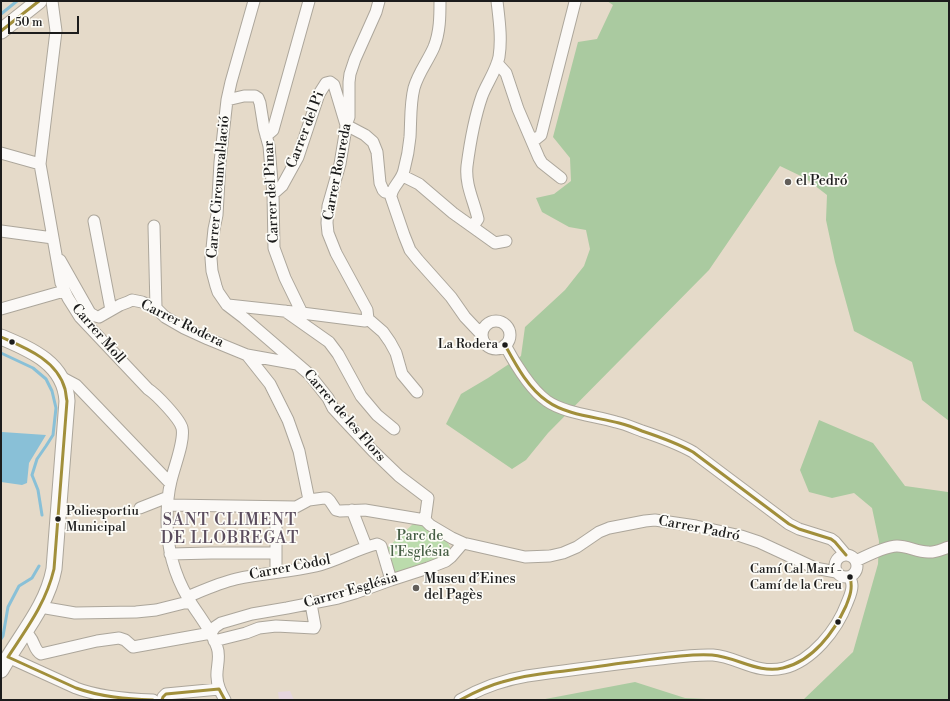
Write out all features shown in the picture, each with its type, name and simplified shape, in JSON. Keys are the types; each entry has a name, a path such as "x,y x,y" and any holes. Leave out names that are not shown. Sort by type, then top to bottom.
{"street":[{"path":"1,31 39,1"},
{"name":"Carrer Moll","path":"52,1 56,31 40,164 61,283 75,311 80,317 148,390 153,392 179,422 182,428 181,440 170,483 168,501 167,527 170,554 178,580 213,637"},
{"name":"Carrer Circumval·lació","path":"254,1 227,100 220,162 217,214 211,258 212,271 218,292 227,305 297,364"},
{"name":"Carrer del Pinar","path":"302,313 285,278 274,248 273,194 269,146 266,136 273,130 309,1"},
{"name":"Carrer Roureda","path":"368,319 367,310 336,254 328,233 327,223 328,206 342,153 346,125 349,117 350,74 376,12 379,1"},
{"path":"440,1 439,27 435,44 414,88 410,116 409,144 403,176 391,193 391,197 410,250 452,297 465,318 482,335 483,340 489,346 498,348 505,345 509,340 510,335 507,327 500,321 491,321 487,324 484,327 482,335"},
{"path":"471,225 478,219 468,188 466,173 468,154 479,105 498,59 500,38 497,1"},
{"path":"531,138 536,139 541,135 575,2"},
{"path":"497,63 506,73 518,109 539,158 561,178"},
{"name":"Carrer del Pi","path":"273,194 282,186 293,167 303,145 320,94 326,83 330,82 334,85 346,125"},
{"path":"227,100 244,96 255,96 258,98 266,136"},
{"path":"346,125 365,135 373,142 377,152 382,190 391,193"},
{"path":"1,153 40,164"},
{"path":"403,176 419,184 453,213 495,243 506,241"},
{"path":"94,221 110,310"},
{"path":"154,226 156,308"},
{"path":"1,230 53,238"},
{"name":"Carrer Rodera","path":"56,252 90,313 95,316 99,317 132,300 142,302 156,308 166,317 184,328 247,355 297,364"},
{"path":"1,309 64,291"},
{"path":"227,305 365,321 368,319 383,332 390,342 396,353 402,374 417,392"},
{"path":"244,318 246,310 254,307"},
{"path":"284,311 329,342 338,354 360,396 377,415 394,429"},
{"path":"1,337 30,350 40,356 56,370 65,388 67,401 54,569 50,588 40,608 5,664 81,690 108,696 153,700"},
{"path":"505,345 510,356 532,386 543,398 552,404 562,408 618,422 684,447 693,452 789,524 799,529 831,539 846,555"},
{"path":"247,355 270,384 288,420 299,451 309,500"},
{"name":"Carrer de les Flors","path":"297,364 310,374 338,413 363,442 399,476 428,498 425,520"},
{"path":"59,376 76,385 170,483"},
{"path":"140,508 168,501 296,507 309,500 327,498 336,510 340,511 365,510 425,520"},
{"path":"276,507 276,572"},
{"path":"352,510 366,546 377,544 381,546 391,580"},
{"name":"Carrer Padró","path":"425,520 443,533 463,543 525,557 550,556 563,553 599,532 609,528 655,520 696,526 741,536 759,542 815,568 836,572"},
{"name":"Carrer Església","path":"213,637 215,627 221,623 252,614 338,598 442,564 451,557 463,543"},
{"name":"Carrer Còdol","path":"40,608 75,613 147,612 184,603 213,585 237,579 318,566 366,546"},
{"path":"856,561 896,546 928,552 938,551 949,547"},
{"path":"170,554 276,553"},
{"path":"846,555 851,556 856,561 857,570 850,577 845,578 838,575 836,572 836,562 839,557 846,555"},
{"path":"460,700 486,687 520,677 684,656 714,655 736,660 766,670 786,668 800,661 810,653 821,644 833,630 844,612 849,599 852,584 850,577"},
{"path":"24,633 31,638 36,650 41,654 119,638 125,640 133,647 246,633 259,628 276,626 314,628 315,626 311,604"},
{"path":"213,637 219,652 217,676 219,689 225,700"},
{"path":"169,698 219,689"}],"shaded area":[{"path":"290,691 294,700 279,700 278,692"}],"green space":[{"path":"607,1 949,1 949,421 922,400 912,362 854,331 835,262 826,220 827,195 805,178 780,166 709,270 548,433 526,460 512,469 446,424 461,394 521,356 525,327 565,290 584,266 590,249 586,230 569,227 542,212 536,198 554,194 571,181 570,158 553,137 578,42 597,39 613,5"},
{"path":"819,420 873,443 905,486 948,492 949,700 803,700 853,652 878,564 879,541 872,508 854,493 832,498 809,492 800,470"},
{"name":"Parc de l'Església","path":"414,522 419,523 447,541 451,549 444,557 397,574 392,573 387,548"},
{"path":"635,682 685,698 727,700 540,700"}],"water":[{"path":"2,432 46,435 29,463 27,483 22,485 1,482"}],"waterway":[{"path":"1,14 17,1"},
{"path":"1,353 33,368 46,379 52,391 56,408 53,435 37,459 32,475 38,490 42,515"},
{"path":"1,639 3,636 8,607 19,586 32,578 39,566"}],"transit line":[{"path":"1,31 39,1"},
{"path":"1,337 30,351 48,363 61,379 65,389 67,401 54,569 51,581 41,604 8,657"},
{"path":"505,345 528,383 540,396 555,406 572,413 628,426 668,440 693,452 789,524 799,529 831,539 846,555"},
{"path":"460,700 475,692 521,677 661,658 712,655 721,656 765,669 783,668 804,659 829,635 841,616 850,595 850,577"},
{"path":"8,657 76,688 95,694 153,700"},
{"path":"162,700 166,694 219,689 225,700"}],"place":[{"name":"el Pedró","path":"788,182"},
{"name":"La Rodera","path":"505,345"},
{"name":"Poliesportiu Municipal","path":"58,519"},
{"name":"Camí Cal Marí - Camí de la Creu","path":"850,577"},
{"name":"Museu d’Eines del Pagès","path":"416,588"}],"district":[{"name":"SANT CLIMENT DE LLOBREGAT","path":"230,530"}]}
